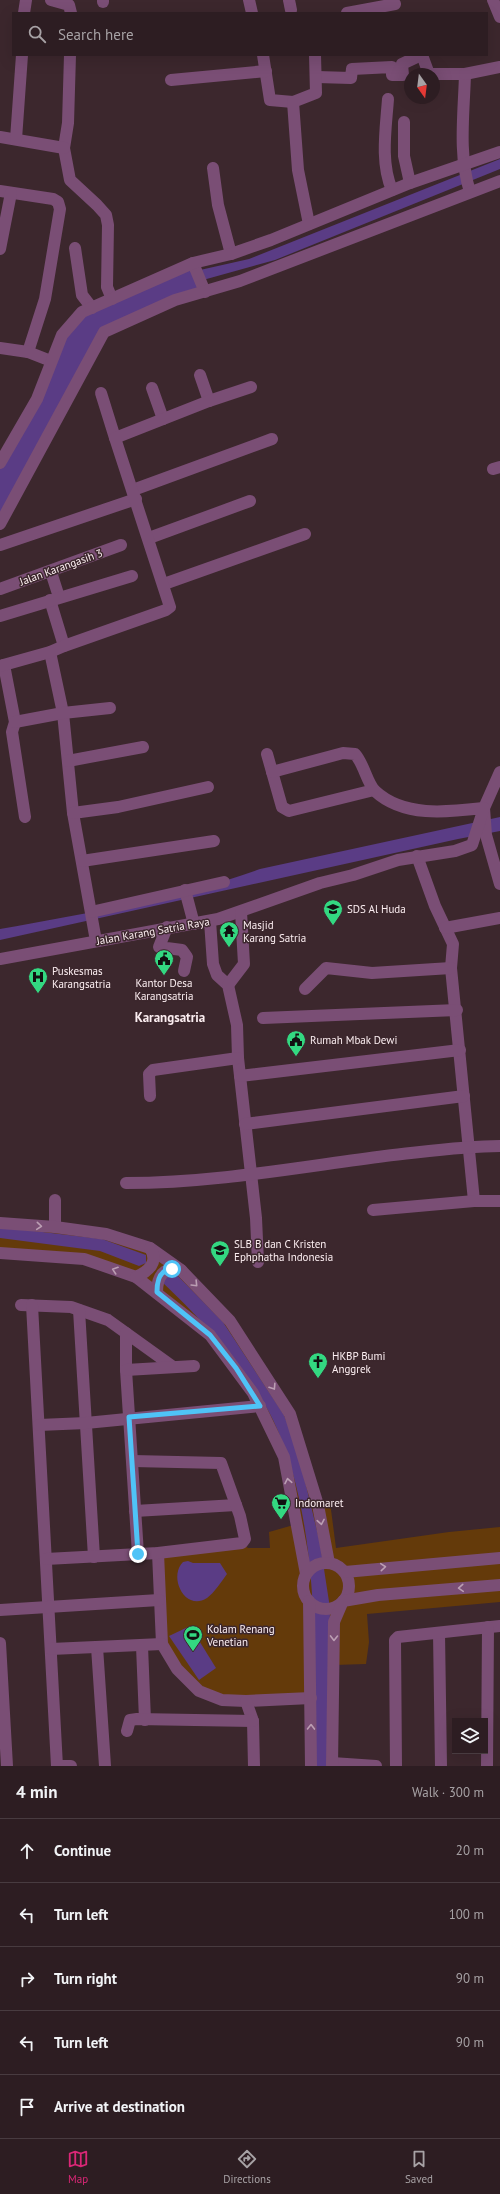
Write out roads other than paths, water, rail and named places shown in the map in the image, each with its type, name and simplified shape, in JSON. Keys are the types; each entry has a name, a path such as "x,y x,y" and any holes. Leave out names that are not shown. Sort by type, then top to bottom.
{"street":[{"path":"24,12 26,0"},
{"path":"50,0 69,6 71,12"},
{"path":"249,0 252,12"},
{"path":"354,12 396,6"},
{"path":"16,140 22,56"},
{"path":"70,56 68,117 64,148 70,180 106,215 108,225 107,287 112,299"},
{"path":"263,56 270,100 293,102 316,94 315,56"},
{"path":"316,77 351,78 352,69 392,67 392,75 403,75 402,64 419,56"},
{"path":"421,56 428,74 465,74 500,68"},
{"path":"171,80 266,70"},
{"path":"465,74 463,164 469,188"},
{"path":"388,99 385,155 386,170 392,190"},
{"path":"293,102 298,170 309,224"},
{"path":"404,122 404,156 410,183"},
{"path":"0,137 64,148"},
{"path":"0,463 37,399 45,382 51,361 62,335 82,312 193,263 231,254 410,183 500,152"},
{"path":"213,168 218,205 231,254"},
{"path":"0,524 104,332 174,300 205,292 282,266 469,188 500,181"},
{"path":"0,249 6,192 53,199 58,202 60,209 46,299 28,352"},
{"path":"75,248 82,295 92,308"},
{"path":"193,263 205,292"},
{"path":"0,348 28,352 51,361"},
{"path":"200,375 209,400"},
{"path":"115,438 209,400 251,387"},
{"path":"152,388 163,419"},
{"path":"24,816 12,732 15,722 2,665 50,652 166,610 170,607 170,602 101,393"},
{"path":"0,545 272,439"},
{"path":"149,538 250,501"},
{"path":"164,584 305,534"},
{"name":"Jalan Karangasih 3","path":"0,589 51,572 121,545"},
{"path":"51,572 54,599 64,646"},
{"path":"0,616 132,576"},
{"path":"50,652 63,713 73,813 96,941"},
{"path":"15,722 63,713 110,708"},
{"path":"68,761 143,747"},
{"path":"272,772 343,753 355,754 361,760 374,790 394,803 414,810 453,812 484,808"},
{"path":"267,754 284,810 289,811 374,790"},
{"path":"417,856 455,851 472,846 484,808 500,772"},
{"path":"73,813 118,807 208,787"},
{"path":"484,808 489,851 500,884"},
{"path":"82,861 214,840"},
{"path":"417,856 489,851"},
{"path":"417,856 435,906 453,944 451,968 457,1010 474,1201"},
{"name":"Jalan Karang Satria Raya","path":"0,959 167,927 210,921 241,912 320,883 417,856"},
{"path":"91,912 224,882"},
{"path":"185,890 194,924"},
{"path":"228,985 244,964 241,912"},
{"path":"445,928 500,918"},
{"path":"210,921 213,964 216,975 228,985 237,1024 238,1058 251,1175 258,1262"},
{"path":"167,927 159,947 182,950 187,957 184,971"},
{"path":"305,989 326,968 372,972 451,968"},
{"path":"263,1018 457,1010"},
{"path":"240,1076 460,1050"},
{"path":"150,1096 149,1074 153,1070 238,1058"},
{"path":"245,1124 464,1096"},
{"path":"126,1184 189,1181 251,1175 298,1167 468,1146 500,1146"},
{"path":"55,1200 55,1227"},
{"path":"373,1210 474,1201 500,1201"},
{"path":"0,1223 55,1227 106,1234 150,1248 182,1270 230,1321 290,1414 318,1505 329,1563"},
{"path":"136,1277 144,1274 152,1266 154,1255 150,1248"},
{"path":"0,1253 84,1259 136,1277 210,1335 236,1368 260,1406 284,1457 306,1574 303,1587 309,1601 310,1618 310,1766"},
{"path":"157,1292 157,1282 162,1272 170,1269 182,1270"},
{"path":"71,1766 57,1766 39,1425 27,1305 57,1305 79,1310 108,1320 172,1366"},
{"path":"79,1310 94,1557"},
{"path":"126,1333 126,1370 138,1554"},
{"path":"126,1370 172,1366 194,1366"},
{"path":"39,1425 86,1423 129,1417 260,1406"},
{"path":"46,1559 158,1553 242,1543 245,1539 222,1464 218,1462 133,1461"},
{"path":"135,1511 236,1506"},
{"path":"158,1553 162,1644 177,1669 199,1691 222,1700 246,1701 311,1698"},
{"path":"345,1572 374,1568 500,1558"},
{"path":"306,1574 316,1565 329,1563 340,1567 345,1572 349,1586 334,1622 332,1764 376,1766"},
{"path":"309,1601 317,1607 324,1608 334,1607 343,1601 357,1598 401,1592 500,1586"},
{"path":"334,1622 357,1598"},
{"path":"0,1610 159,1600"},
{"path":"310,1618 314,1614 323,1610 329,1612 334,1622"},
{"path":"396,1766 395,1640 398,1637 500,1626"},
{"path":"487,1766 488,1627"},
{"path":"439,1633 441,1766"},
{"path":"0,1643 7,1766"},
{"path":"51,1649 162,1644"},
{"path":"142,1646 145,1720"},
{"path":"97,1647 105,1766"},
{"path":"246,1701 253,1721 254,1766"},
{"path":"127,1731 130,1720 253,1721"}],"place":[{"name":"SDS Al Huda","path":"333,926"},
{"name":"Masjid Karang Satria","path":"229,948"},
{"name":"Kantor Desa Karangsatria","path":"164,976"},
{"name":"Puskesmas Karangsatria","path":"38,994"},
{"name":"Rumah Mbak Dewi","path":"296,1057"},
{"name":"SLB B dan C Kristen Ephphatha Indonesia","path":"220,1267"},
{"name":"HKBP Bumi Anggrek","path":"318,1379"},
{"name":"Indomaret","path":"281,1520"},
{"name":"Kolam Renang Venetian","path":"193,1652"}],"district":[{"name":"Karangsatria","path":"170,1017"}]}
